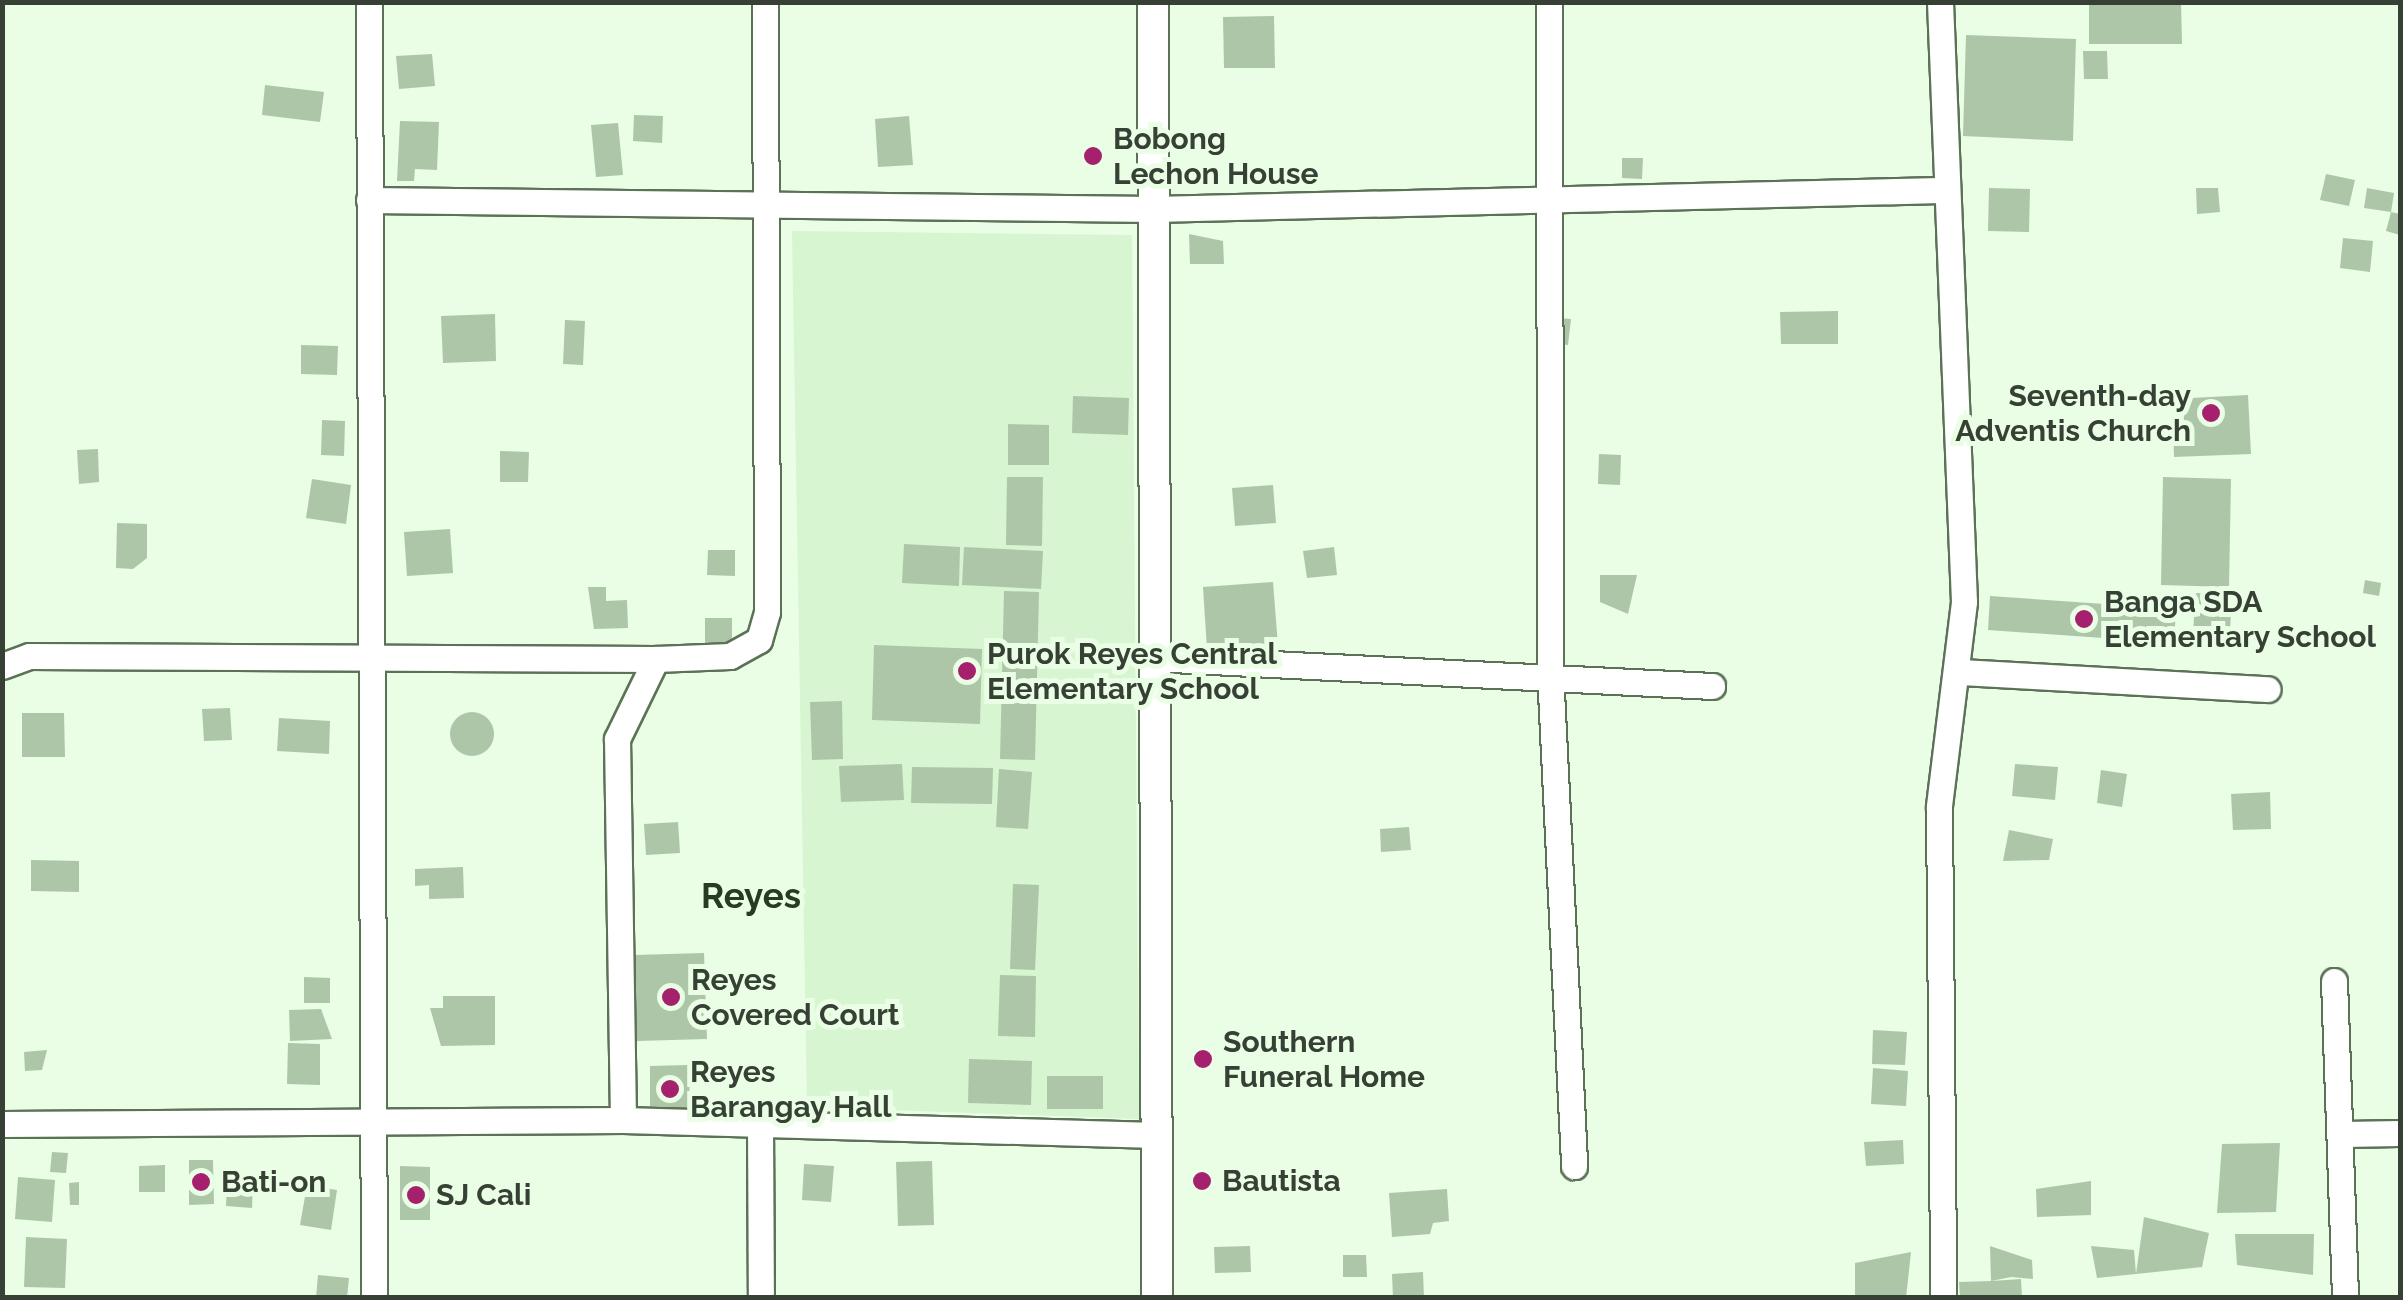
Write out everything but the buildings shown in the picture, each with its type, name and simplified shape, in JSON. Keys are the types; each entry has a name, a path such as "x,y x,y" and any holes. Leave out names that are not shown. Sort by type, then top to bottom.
{"main road":[{"path":"1153,2 1152,658 1157,1298"}],"street":[{"path":"369,2 374,1298"},
{"path":"2,666 29,656 656,659 745,651 766,626 766,2"},
{"path":"1549,2 1550,671 1574,1166"},
{"path":"1940,2 1941,190 1960,672 1938,807 1944,1298"},
{"path":"369,200 1154,209 1941,190"},
{"path":"1152,658 1550,671 1712,686"},
{"path":"622,1120 617,739 656,659"},
{"path":"1960,672 2268,689"},
{"path":"2334,981 2344,1134 2345,1298"},
{"path":"2,1124 622,1120 1156,1135"},
{"path":"760,1124 761,1298"},
{"path":"2344,1134 2400,1133"}],"shaded area":[{"name":"Purok Reyes Central Elementary School","path":"792,231 1132,235 1139,1119 807,1107"}],"place":[{"name":"Bobong Lechon House","path":"1093,156"},
{"name":"Seventh-day Adventis Church","path":"2211,413"},
{"name":"Banga SDA Elementary School","path":"2084,619"},
{"name":"Purok Reyes Central Elementary School","path":"967,671"},
{"name":"Reyes Covered Court","path":"671,997"},
{"name":"Southern Funeral Home","path":"1203,1059"},
{"name":"Reyes Barangay Hall","path":"670,1089"},
{"name":"Bautista","path":"1202,1181"},
{"name":"Bati-on","path":"201,1182"},
{"name":"SJ Cali","path":"416,1195"}],"district":[{"name":"Reyes","path":"751,896"}]}
